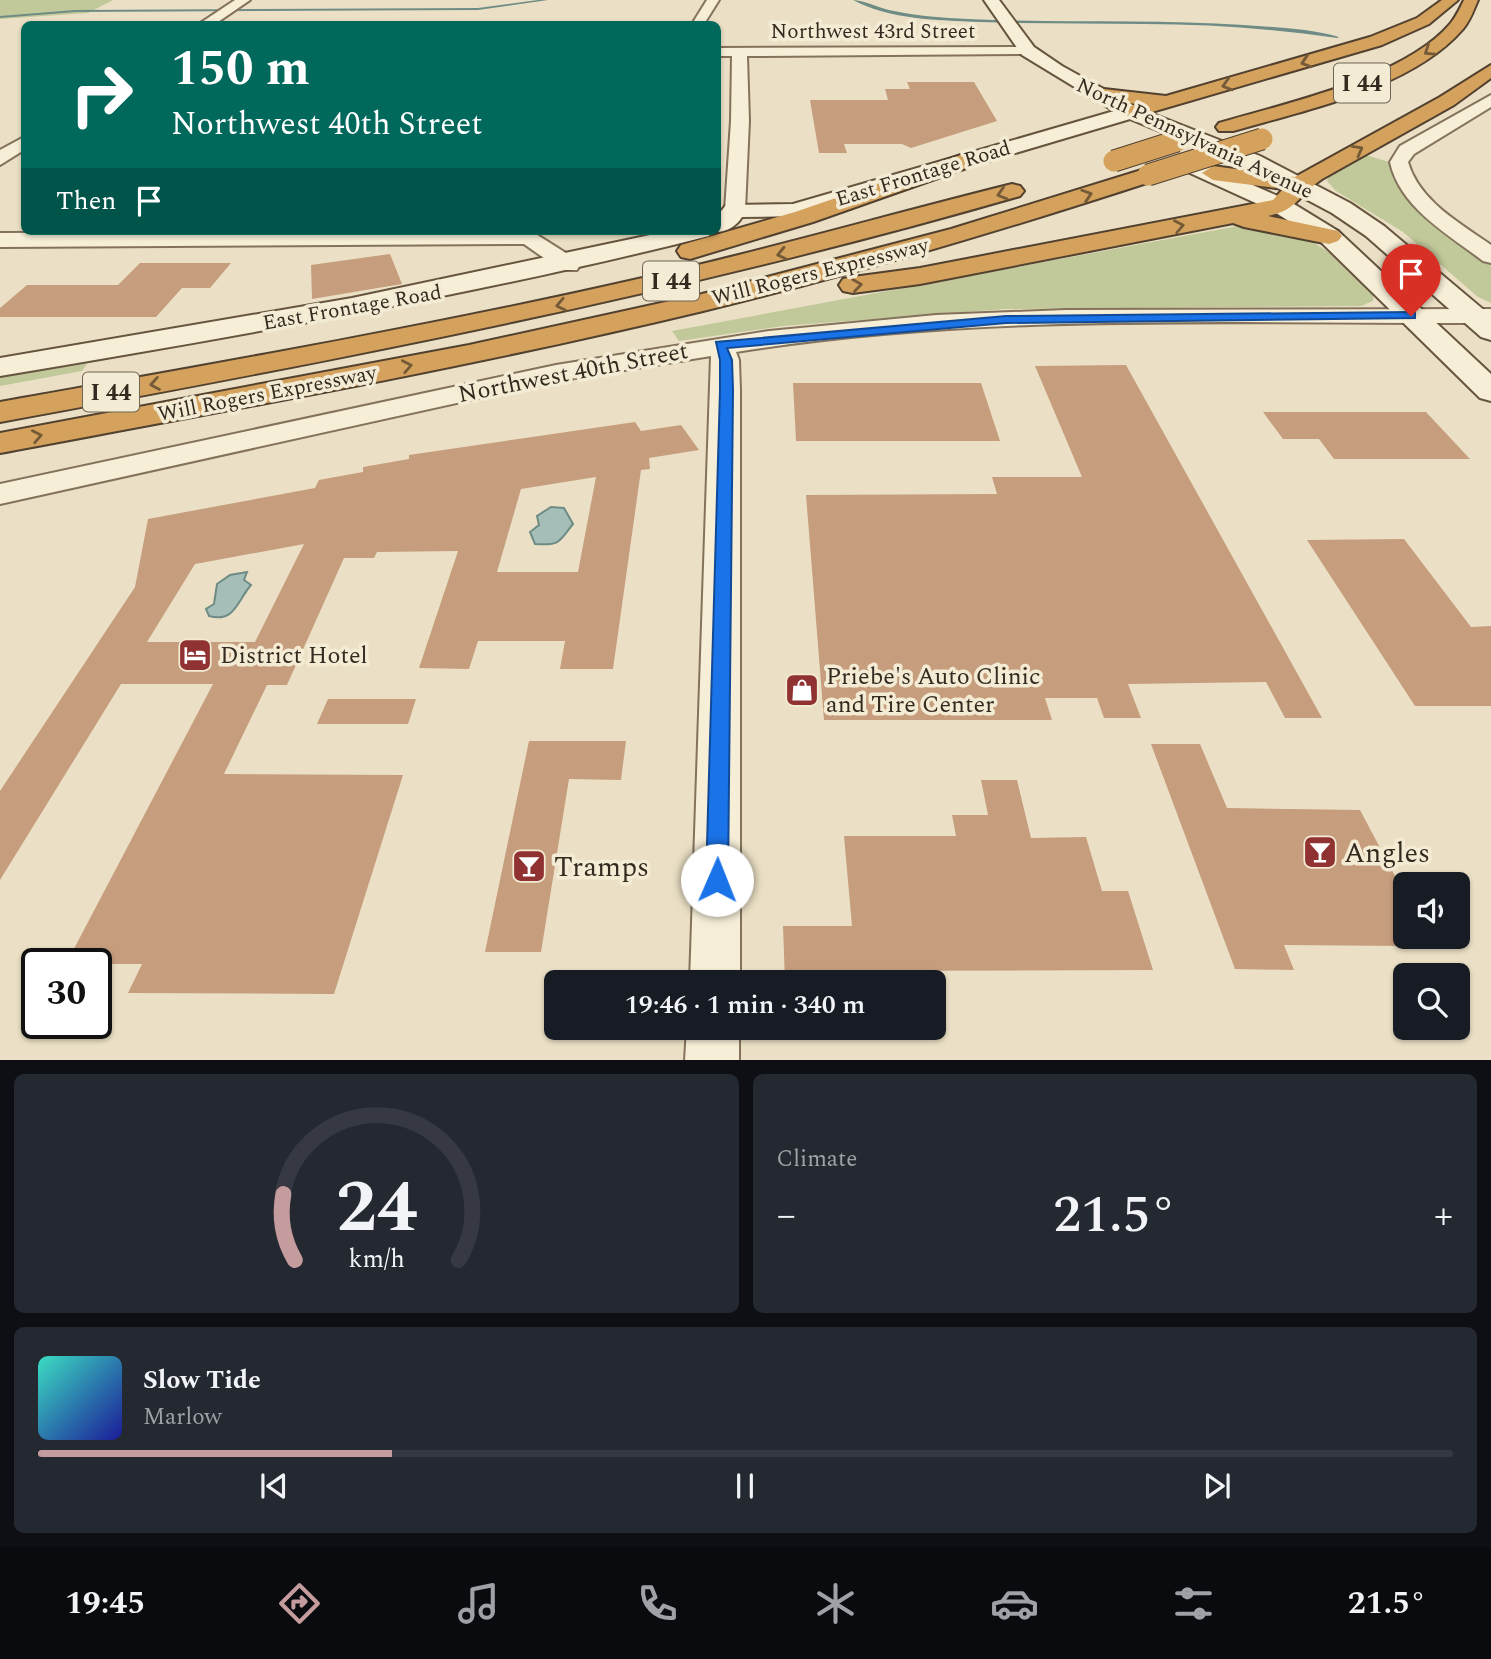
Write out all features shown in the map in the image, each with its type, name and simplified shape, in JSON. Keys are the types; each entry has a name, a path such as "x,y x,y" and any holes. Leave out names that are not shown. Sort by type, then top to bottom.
{"highway":[{"path":"1131,112 1396,33 1423,21 1451,0"},
{"name":"Will Rogers Expressway","path":"0,412 432,333 621,293 807,248 1114,161 1340,92 1414,60 1448,37 1468,10 1471,0"},
{"path":"667,310 920,276 1281,206 1299,184 1447,101 1491,69"},
{"path":"1095,94 1142,100 1176,100"},
{"name":"Will Rogers Expressway","path":"0,443 441,360 667,310 933,243 1269,137"},
{"path":"222,372 661,259 804,217 964,162"},
{"path":"1213,173 1299,184"},
{"path":"1218,218 1273,223 1329,236"}],"main road":[{"name":"North Pennsylvania Avenue","path":"991,0 1023,44 1031,66 1052,91"},
{"name":"North Pennsylvania Avenue","path":"1023,44 1095,94 1299,184 1375,231 1485,321"},
{"name":"North Pennsylvania Avenue","path":"1062,131 1072,109 1095,122 1281,206 1329,236 1488,387"},
{"name":"East Frontage Road","path":"726,217 794,211 1131,112"},
{"path":"1095,122 1172,130"},
{"name":"East Frontage Road","path":"0,367 348,309 569,265 685,235"}],"street":[{"path":"700,21 713,0"},
{"path":"211,21 233,7"},
{"name":"Northwest 43rd Street","path":"721,52 1023,44"},
{"path":"726,217 740,121 739,52"},
{"path":"1491,100 1407,150 1400,158 1401,174 1410,189 1491,256"},
{"path":"721,121 740,121"},
{"path":"0,159 21,144"},
{"path":"1447,222 1480,222"},
{"path":"0,240 264,235"},
{"path":"388,235 530,237 569,265"},
{"name":"Northwest 40th Street","path":"0,494 471,390 720,345 1006,319 1411,316 1485,321"},
{"path":"715,970 726,416 726,360 720,345"},
{"path":"712,1060 713,1040"}],"green space":[{"path":"0,0 113,0 88,13 0,19"},
{"path":"1366,155 1389,162 1402,191 1415,205 1491,266 1491,303 1478,297 1403,232 1336,191 1327,181 1330,173"},
{"path":"1238,226 1282,231 1314,243 1341,262 1374,292 1373,301 1361,306 1006,309 783,326 679,341 672,331"},
{"path":"88,363 82,371 0,386 0,377"}],"water":[{"path":"551,507 564,508 573,524 555,543 535,544 530,532 539,525 537,516"},
{"path":"247,572 244,580 251,585 234,609 225,616 209,616 206,609 214,604 217,584 230,575"}],"building":[{"path":"907,82 974,82 997,121 911,148 902,144 844,144 847,153 819,153 810,100 888,100 885,89 910,89"},
{"path":"390,254 402,284 312,299 311,265"},
{"path":"140,263 231,263 210,288 182,288 156,317 0,317 0,308 27,285 118,285"},
{"path":"1126,365 1322,718 1285,718 1266,682 1128,684 1141,718 1104,718 1097,698 1045,698 1052,720 824,720 806,495 997,494 992,477 1082,477 1035,366"},
{"path":"793,383 981,383 1000,441 796,441"},
{"path":"1263,412 1426,412 1470,459 1334,459 1319,439 1283,439"},
{"path":"635,422 641,431 681,425 699,450 649,458 650,469 641,470 613,669 560,669 565,641 478,641 469,669 419,668 458,551 377,552 374,558 344,558 287,685 267,685 224,774 403,775 334,994 128,993 142,964 112,964 112,948 74,948 213,684 121,684 0,880 0,791 135,587 148,519 315,488 319,480 363,472 363,467 409,459 409,455","holes":["596,477 578,572 497,572 521,489","304,544 255,642 147,642 195,564"]},
{"path":"1404,539 1471,627 1491,626 1491,706 1415,706 1307,540"},
{"path":"328,699 416,699 408,724 317,724"},
{"name":"Tramps","path":"529,741 626,741 621,780 569,779 541,952 485,952"},
{"path":"1151,744 1200,744 1227,808 1360,810 1393,872 1393,946 1284,945 1294,970 1235,969"},
{"path":"981,780 1017,780 1031,838 1086,837 1102,891 1128,891 1153,970 785,970 783,926 852,926 844,836 956,836 952,815 988,815"}],"waterway":[{"path":"0,17 75,11 478,9 546,0"},
{"path":"855,0 892,12 964,20 1222,25 1337,37"}],"place":[{"name":"District Hotel","path":"195,655"},
{"name":"Priebe's Auto Clinic and Tire Center","path":"802,690"},
{"name":"Angles","path":"1320,852"},
{"name":"Tramps","path":"529,866"}],"route":[{"path":"717,880 726,390 726,360 720,345 834,332 1006,319 1411,316"}]}
